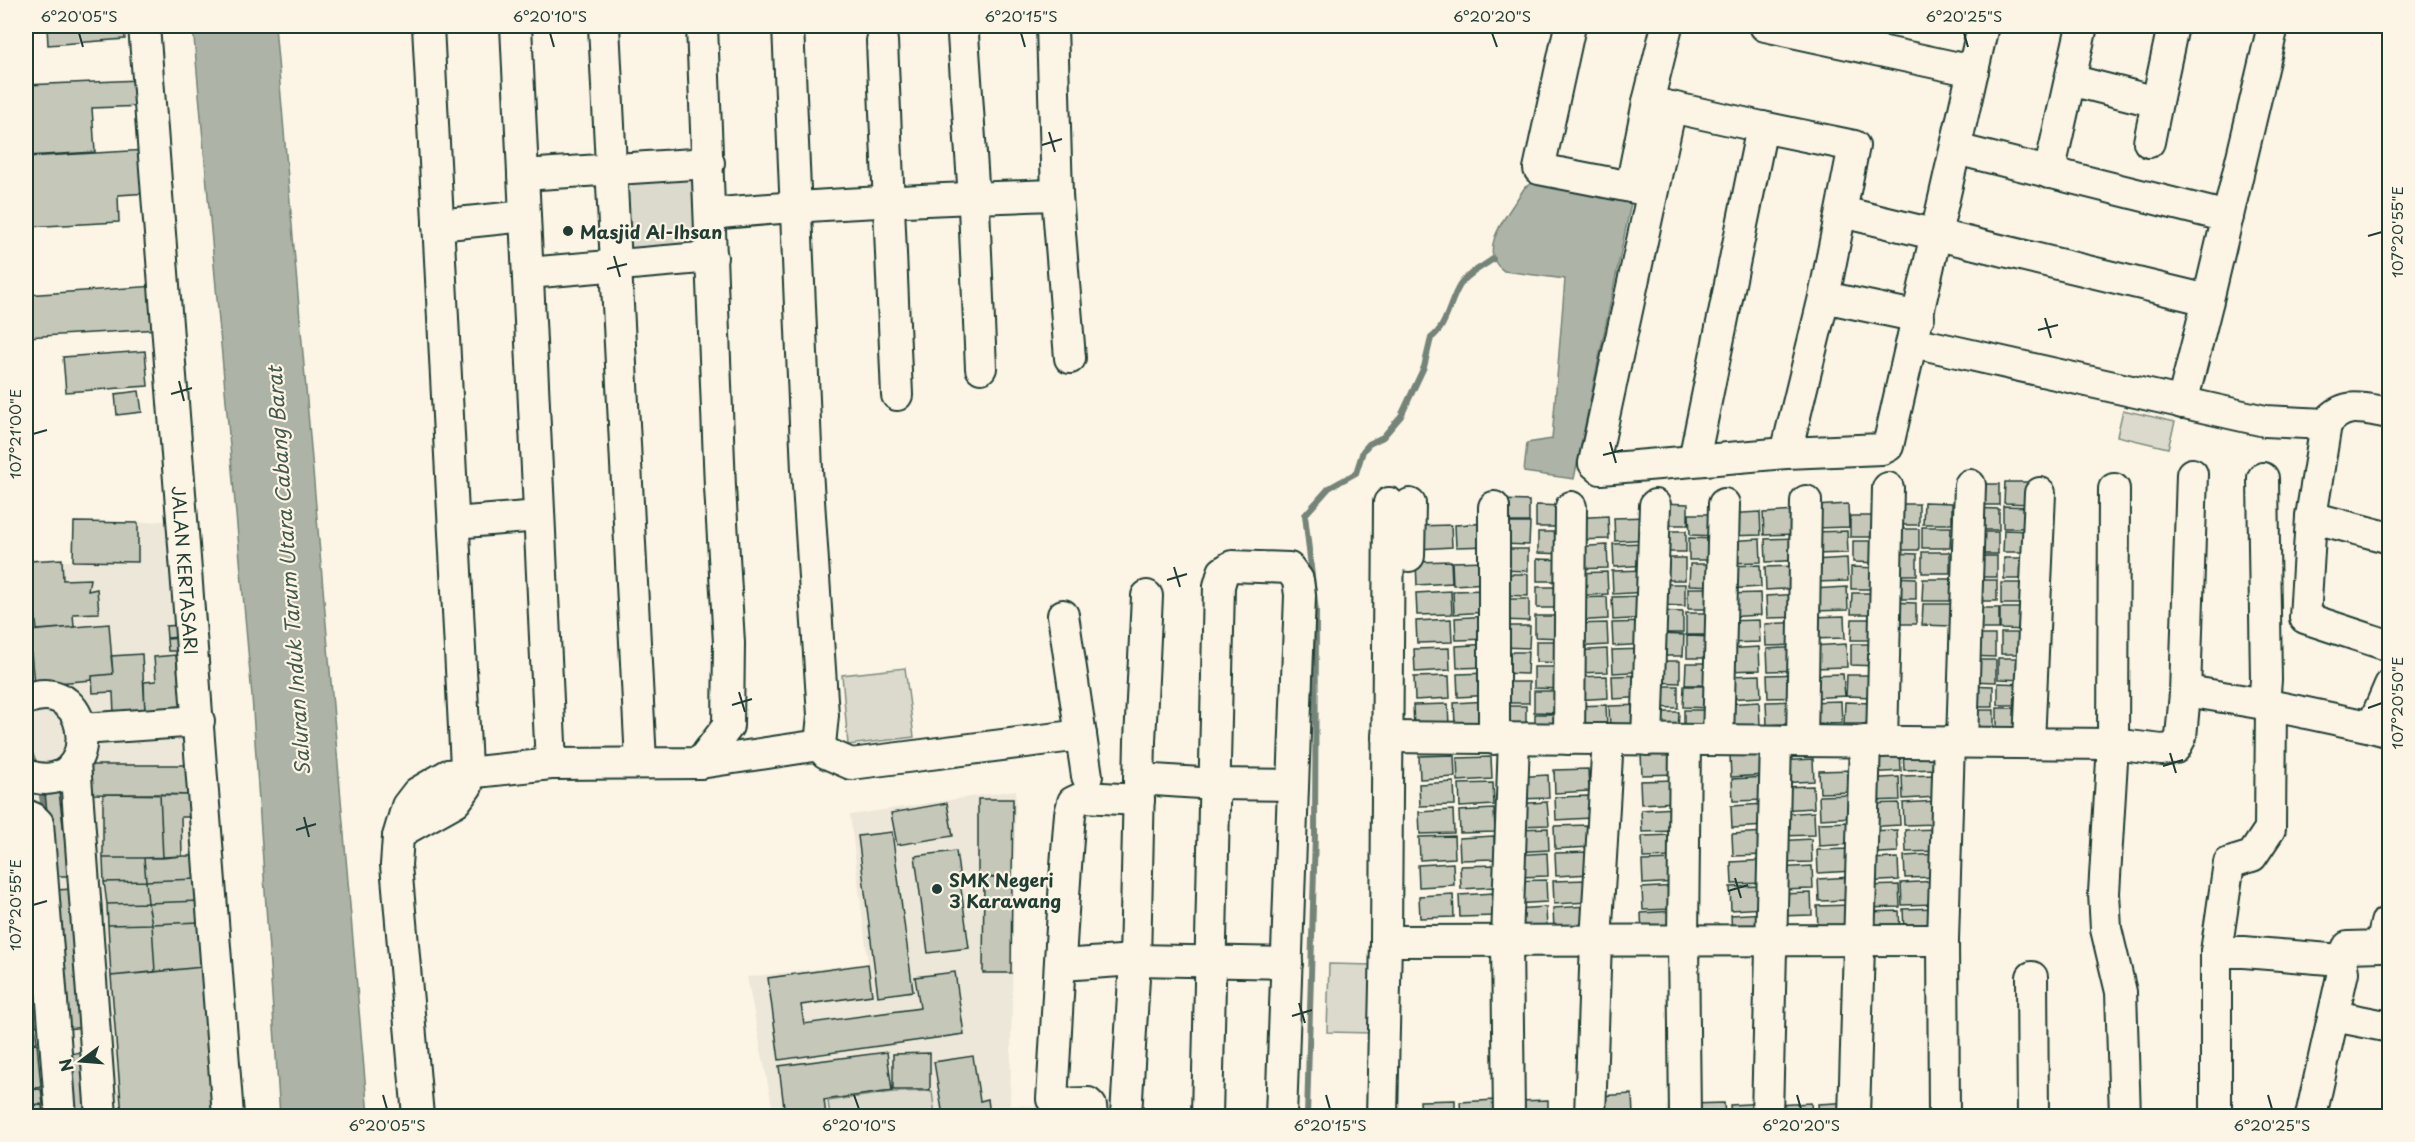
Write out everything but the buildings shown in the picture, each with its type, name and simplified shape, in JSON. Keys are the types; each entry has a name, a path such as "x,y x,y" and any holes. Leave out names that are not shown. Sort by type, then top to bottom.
{"street":[{"name":"JALAN KERTASARI","path":"144,26 228,1116"},
{"path":"428,26 467,773"},
{"path":"516,26 551,764"},
{"path":"604,26 641,762"},
{"path":"700,763 728,726 729,643 720,487 702,26"},
{"path":"788,26 807,470 823,715 820,746 826,753 851,764 1081,735"},
{"path":"1052,26 1057,195 1070,358"},
{"path":"1570,26 1539,168 1643,190"},
{"path":"1667,26 1660,104 1594,463 1596,467 1602,469 1786,453 1882,449 1888,446 1983,26"},
{"path":"1766,26 1973,71"},
{"path":"2049,172 2082,26"},
{"path":"2149,142 2173,26"},
{"path":"2182,403 2273,26"},
{"path":"963,35 974,198 981,368"},
{"path":"882,41 897,395"},
{"path":"2070,80 2157,102"},
{"path":"1660,104 1854,146 1824,297 1786,453"},
{"path":"1694,460 1762,127"},
{"path":"1956,149 2228,217"},
{"path":"523,175 709,162"},
{"path":"710,214 795,206 1057,195"},
{"path":"1842,212 1938,233 2208,300"},
{"path":"438,225 525,216"},
{"path":"528,273 712,257"},
{"path":"1824,297 1916,329 2182,403 2265,421 2326,424"},
{"path":"2216,1116 2216,952 2229,863 2253,856 2270,829 2271,705 2280,628 2300,628 2305,618 2311,518 2326,424 2335,413 2349,407 2390,413"},
{"path":"1397,738 2113,744 2162,750 2175,748 2181,737 2185,693 2192,474"},
{"path":"2263,478 2266,680 2271,705"},
{"path":"1944,1116 1943,940 1970,485"},
{"path":"1854,1116 1858,940 1873,742 1888,488"},
{"path":"2114,489 2113,744 2104,893 2106,929 2121,992 2126,1116"},
{"path":"2029,743 2040,493"},
{"path":"1767,1116 1770,940 1789,741 1806,501"},
{"path":"1400,504 1396,940 1400,1116"},
{"path":"1718,741 1724,504"},
{"path":"1647,740 1655,505"},
{"path":"1494,507 1504,739 1509,1116"},
{"path":"1569,739 1571,507"},
{"path":"454,523 539,516"},
{"path":"2311,518 2390,538"},
{"path":"1207,1116 1219,586 1223,573 1233,566 1289,568 1298,580 1300,595 1281,1116"},
{"path":"1126,1116 1135,960 1147,596"},
{"path":"1063,615 1087,776"},
{"path":"2305,618 2390,646"},
{"path":"2185,693 2193,692 2271,705 2381,729 2390,685"},
{"path":"26,699 46,696 58,699 70,707 78,717 82,729 83,741 75,763 101,1116"},
{"path":"82,729 199,721"},
{"path":"1590,1116 1596,941 1608,739"},
{"path":"1685,740 1683,941 1685,1116"},
{"path":"418,1116 396,865 398,837 406,806 417,793 448,775 551,764 700,763 820,746"},
{"path":"26,775 36,779 58,776 75,763"},
{"path":"1092,1116 1091,1106 1088,1103 1057,1104 1052,1099 1061,965 1063,891 1073,802 1084,797 1139,789 1215,784 1293,785"},
{"path":"26,815 38,823 61,1116"},
{"path":"42,886 82,882"},
{"path":"2311,1116 2343,972 2340,960 2348,947 2381,946 2386,923 2390,922"},
{"path":"1396,940 1943,940"},
{"path":"1382,1116 1396,940"},
{"path":"2216,952 2244,952 2340,960"},
{"path":"1061,965 1135,960 1287,963"},
{"path":"2032,977 2033,1116"},
{"path":"2334,1016 2390,1027"},
{"path":"56,1042 95,1037"}],"shaded area":[{"path":"709,163 712,257 615,265 611,169"},
{"path":"2123,410 2175,422 2168,448 2117,436"},
{"path":"193,518 242,1116 26,1116 26,689 31,688 26,638 26,561 73,561 74,522 138,523"},
{"path":"905,668 914,737 848,745 842,675"},
{"name":"SMK Negeri 3 Karawang","path":"1016,790 1010,1105 1042,1106 1081,1116 774,1116 747,977 868,963 850,815"},
{"path":"1329,964 1374,965 1372,1033 1327,1032"},
{"path":"932,1091 935,1116 830,1116 828,1101 894,1092"}],"water":[{"name":"Saluran Induk Tarum Utara Cabang Barat","path":"193,26 275,26 368,1116 280,1116 252,696"},
{"path":"1534,182 1632,198 1574,479 1524,472 1527,443 1552,439 1565,279 1504,271 1495,263 1492,253 1494,241 1504,218 1525,187"}],"waterway":[{"path":"1307,1116 1315,834 1316,611 1305,515 1329,488 1356,473 1363,451 1369,444 1383,437 1401,416 1424,367 1431,338 1441,327 1460,285 1471,274 1493,259"},
{"path":"26,651 28,686"},
{"path":"26,727 28,709"},
{"path":"26,745 37,767"},
{"path":"41,791 45,814"}],"place":[{"name":"Masjid Al-Ihsan","path":"568,231"},
{"name":"SMK Negeri 3 Karawang","path":"937,889"}]}
